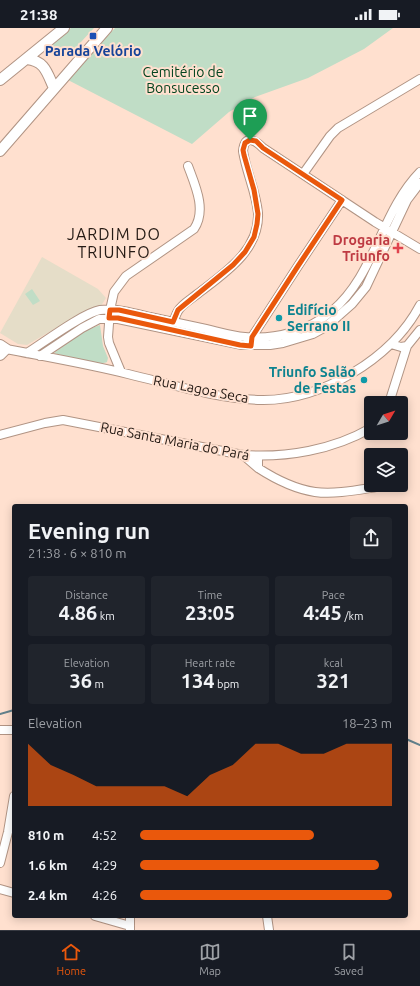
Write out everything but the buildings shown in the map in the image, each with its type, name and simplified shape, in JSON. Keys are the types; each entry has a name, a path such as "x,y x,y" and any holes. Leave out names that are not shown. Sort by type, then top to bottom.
{"main road":[{"path":"0,80 64,28"},
{"path":"0,151 107,28"},
{"path":"27,59 36,60 43,66 54,88"}],"street":[{"path":"303,174 330,136 338,128 420,80"},
{"path":"173,322 178,310 233,265 245,252 254,237 257,224 256,204 243,150 245,143 250,140 256,141 263,148 384,228 420,249"},
{"path":"120,372 109,343 108,331 114,292 126,276 194,229 198,224 200,217 197,190 188,166"},
{"path":"27,353 88,314 99,310 118,318 240,345 252,341 288,334 315,323 332,311 359,280 384,228 403,194 420,172"},
{"path":"40,356 98,319 120,311 252,341 276,344 313,334 332,322 352,304 366,287 407,200 420,183"},
{"path":"252,341 298,266 342,200"},
{"name":"Rua Lagoa Seca","path":"2,350 27,353 120,372 222,396 262,400 281,398 296,396 337,381 374,359 405,328 420,305"},
{"path":"414,315 420,325"},
{"path":"391,396 407,346 420,330"},
{"path":"390,344 401,347 407,346"},
{"name":"Rua Santa Maria do Pará","path":"0,435 45,423 63,420 243,455 272,456 305,452 332,445 364,431"},
{"path":"243,455 258,468 272,477 316,492 364,488"},
{"path":"258,456 258,468"},
{"path":"0,730 12,730"},
{"path":"0,863 11,833 12,821"},
{"path":"0,889 12,892"},
{"path":"101,918 130,928"},
{"path":"267,918 269,930"}],"shaded area":[{"path":"42,257 98,289 106,298 101,306 73,318 27,345 18,344 0,333"}],"green space":[{"path":"71,28 94,28 68,56 52,45"},
{"name":"Cemitério de Bonsucesso","path":"115,28 393,28 364,49 308,78 255,97 229,112 192,144 68,80"},
{"path":"32,289 40,301 33,305 25,294"},
{"path":"100,325 103,346 108,358 107,362 90,362 54,353 84,331"}],"waterway":[{"path":"0,714 12,711"},
{"path":"408,740 420,745"}],"place":[{"name":"Parada Velório","path":"93,36"},
{"name":"Drogaria Triunfo","path":"398,248"},
{"name":"Edifício Serrano II","path":"279,318"},
{"name":"Triunfo Salão de Festas","path":"364,380"}],"district":[{"name":"JARDIM DO TRIUNFO","path":"114,243"}],"route":[{"path":"250,140 256,141 263,148 342,200 252,337 251,346 240,345 118,318 109,318 110,310 119,310 173,322 178,310 233,265 245,252 254,237 258,214 254,190 243,150 245,143 250,140"}]}
